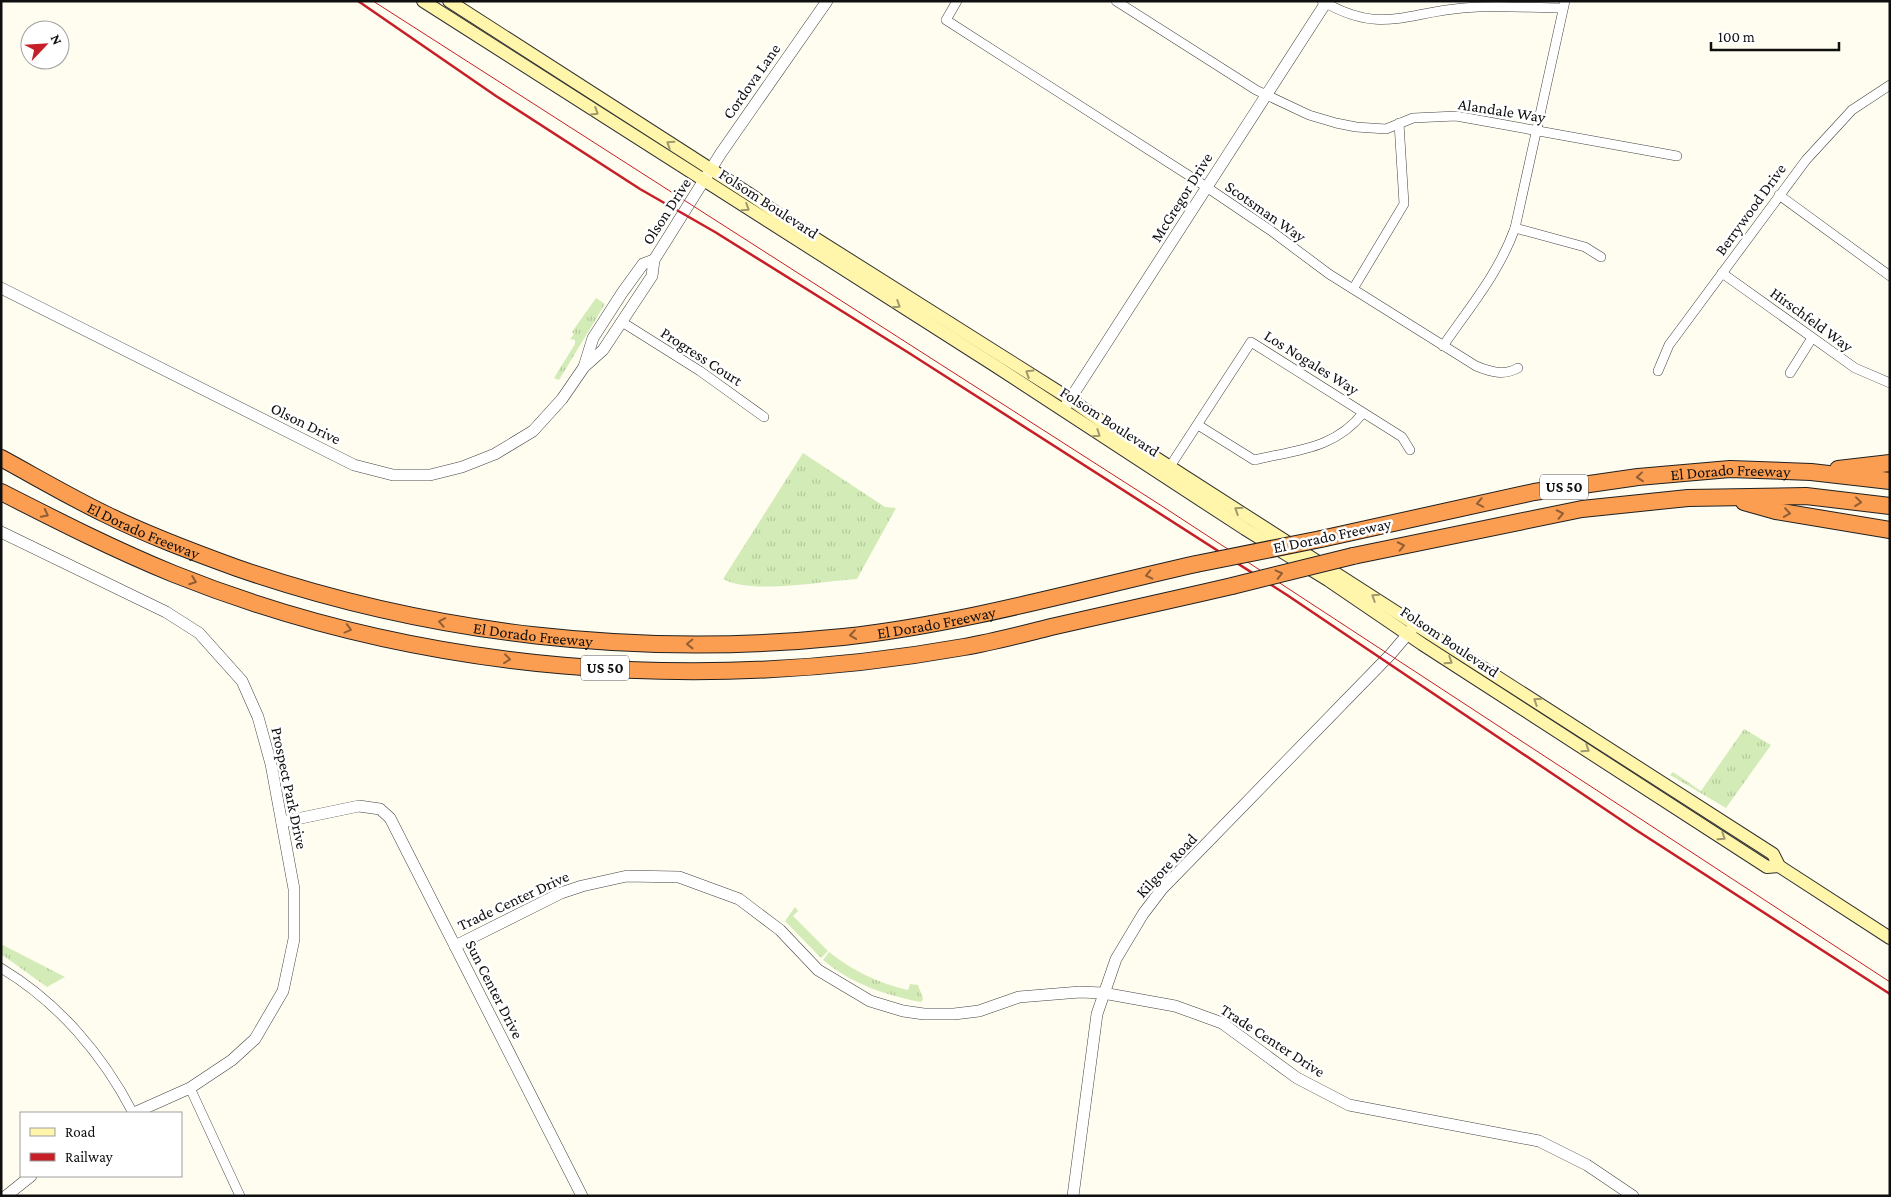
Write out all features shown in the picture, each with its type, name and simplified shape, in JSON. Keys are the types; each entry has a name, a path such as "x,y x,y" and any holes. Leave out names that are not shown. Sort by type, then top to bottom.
{"highway":[{"name":"El Dorado Freeway","path":"1,458 106,515 193,552 283,584 374,608 467,627 561,639 665,645 750,644 844,637 938,623 1196,564 1546,490 1638,477 1730,469 1811,472 1890,481"},
{"path":"1811,472 1890,463"},
{"name":"El Dorado Freeway","path":"1,492 85,535 166,570 268,607 362,633 449,651 556,666 654,671 743,670 850,662 965,647 1232,586 1353,556 1582,509 1722,496 1806,496 1890,506"},
{"path":"1722,496 1776,511 1890,530"}],"main road":[{"name":"Folsom Boulevard","path":"423,1 1063,410 1167,471 1412,629 1640,771 1649,781 1658,778 1773,854 1779,866 1890,938"},
{"name":"Folsom Boulevard","path":"449,1 791,223 882,278 1070,399 1167,471"},
{"path":"479,38 488,36 551,76 567,76"},
{"path":"834,264 846,265 873,281 882,278"},
{"name":"Folsom Boulevard","path":"1412,629 1606,762 1768,866 1779,866"},
{"path":"1606,762 1619,762 1640,771"}],"street":[{"name":"Cordova Lane","path":"705,181 749,111 827,1"},
{"name":"Scotsman Way","path":"957,1 946,20 1206,187 1353,289 1470,364 1487,370 1506,373 1518,368"},
{"name":"Alandale Way","path":"1116,1 1266,96 1309,115 1356,127 1386,129 1413,118 1456,116 1677,156"},
{"name":"McGregor Drive","path":"1063,410 1133,305 1325,2"},
{"path":"1325,2 1353,16 1380,20 1411,18 1461,5 1564,4 1514,228 1506,253 1491,280 1443,346"},
{"name":"Berrywood Drive","path":"1658,371 1669,345 1806,160 1852,110 1890,85"},
{"path":"1353,289 1404,204 1400,123"},
{"name":"Olson Drive","path":"1,288 354,465 393,475 430,475 462,467 496,454 532,431 562,399 584,367 602,350 622,322 652,276 654,260 705,181"},
{"path":"1779,195 1890,276"},
{"path":"1514,228 1585,247 1601,257"},
{"name":"Olson Drive","path":"584,367 593,338 643,264 654,260"},
{"path":"588,350 595,347 611,325 622,322 623,307 644,276 643,264"},
{"name":"Hirschfeld Way","path":"1722,273 1855,368 1890,383"},
{"name":"Progress Court","path":"622,322 700,370 764,417"},
{"path":"1790,373 1812,338"},
{"name":"Los Nogales Way","path":"1167,471 1251,342 1402,438 1410,450"},
{"path":"1198,425 1254,460 1323,444 1334,439 1349,428 1363,412"},
{"name":"Prospect Park Drive","path":"1,532 187,623 216,650 242,681 258,717 271,764 294,889 295,917 292,960 283,990 255,1039 220,1070 190,1088 136,1112"},
{"name":"Kilgore Road","path":"1073,1196 1097,1014 1103,993 1120,952 1157,896 1412,629"},
{"name":"Sun Center Drive","path":"282,822 359,806 380,809 390,818 582,1196"},
{"name":"Trade Center Drive","path":"455,946 561,893 582,886 627,876 679,877 739,899 780,930 818,970 870,1001 924,1014 954,1014 979,1011 1019,997 1065,992 1103,993 1175,1006 1222,1022 1297,1078 1349,1105 1539,1141 1587,1165 1633,1196"},
{"path":"1,968 30,987 69,1023 100,1058 133,1112"},
{"path":"190,1088 240,1196"},
{"path":"6,1196 30,1177"}],"green space":[{"path":"596,298 605,304 559,380 554,378 575,344 575,340 570,339 574,334 572,332"},
{"path":"803,453 885,507 896,508 857,579 769,587 736,584 723,579"},
{"path":"1744,729 1771,745 1726,808 1670,775 1673,772 1701,791"},
{"path":"795,907 798,911 793,916 828,951 821,958 785,921"},
{"path":"1,944 65,977 47,987 1,954"},
{"path":"829,952 857,971 886,984 908,990 910,984 918,985 923,999 921,1002 895,996 845,976 823,960"}],"tram line":[{"path":"373,1 1165,508 1890,982"}],"railway":[{"path":"358,1 496,96 640,189 715,232 909,353 1287,595 1636,830 1890,994"}]}
